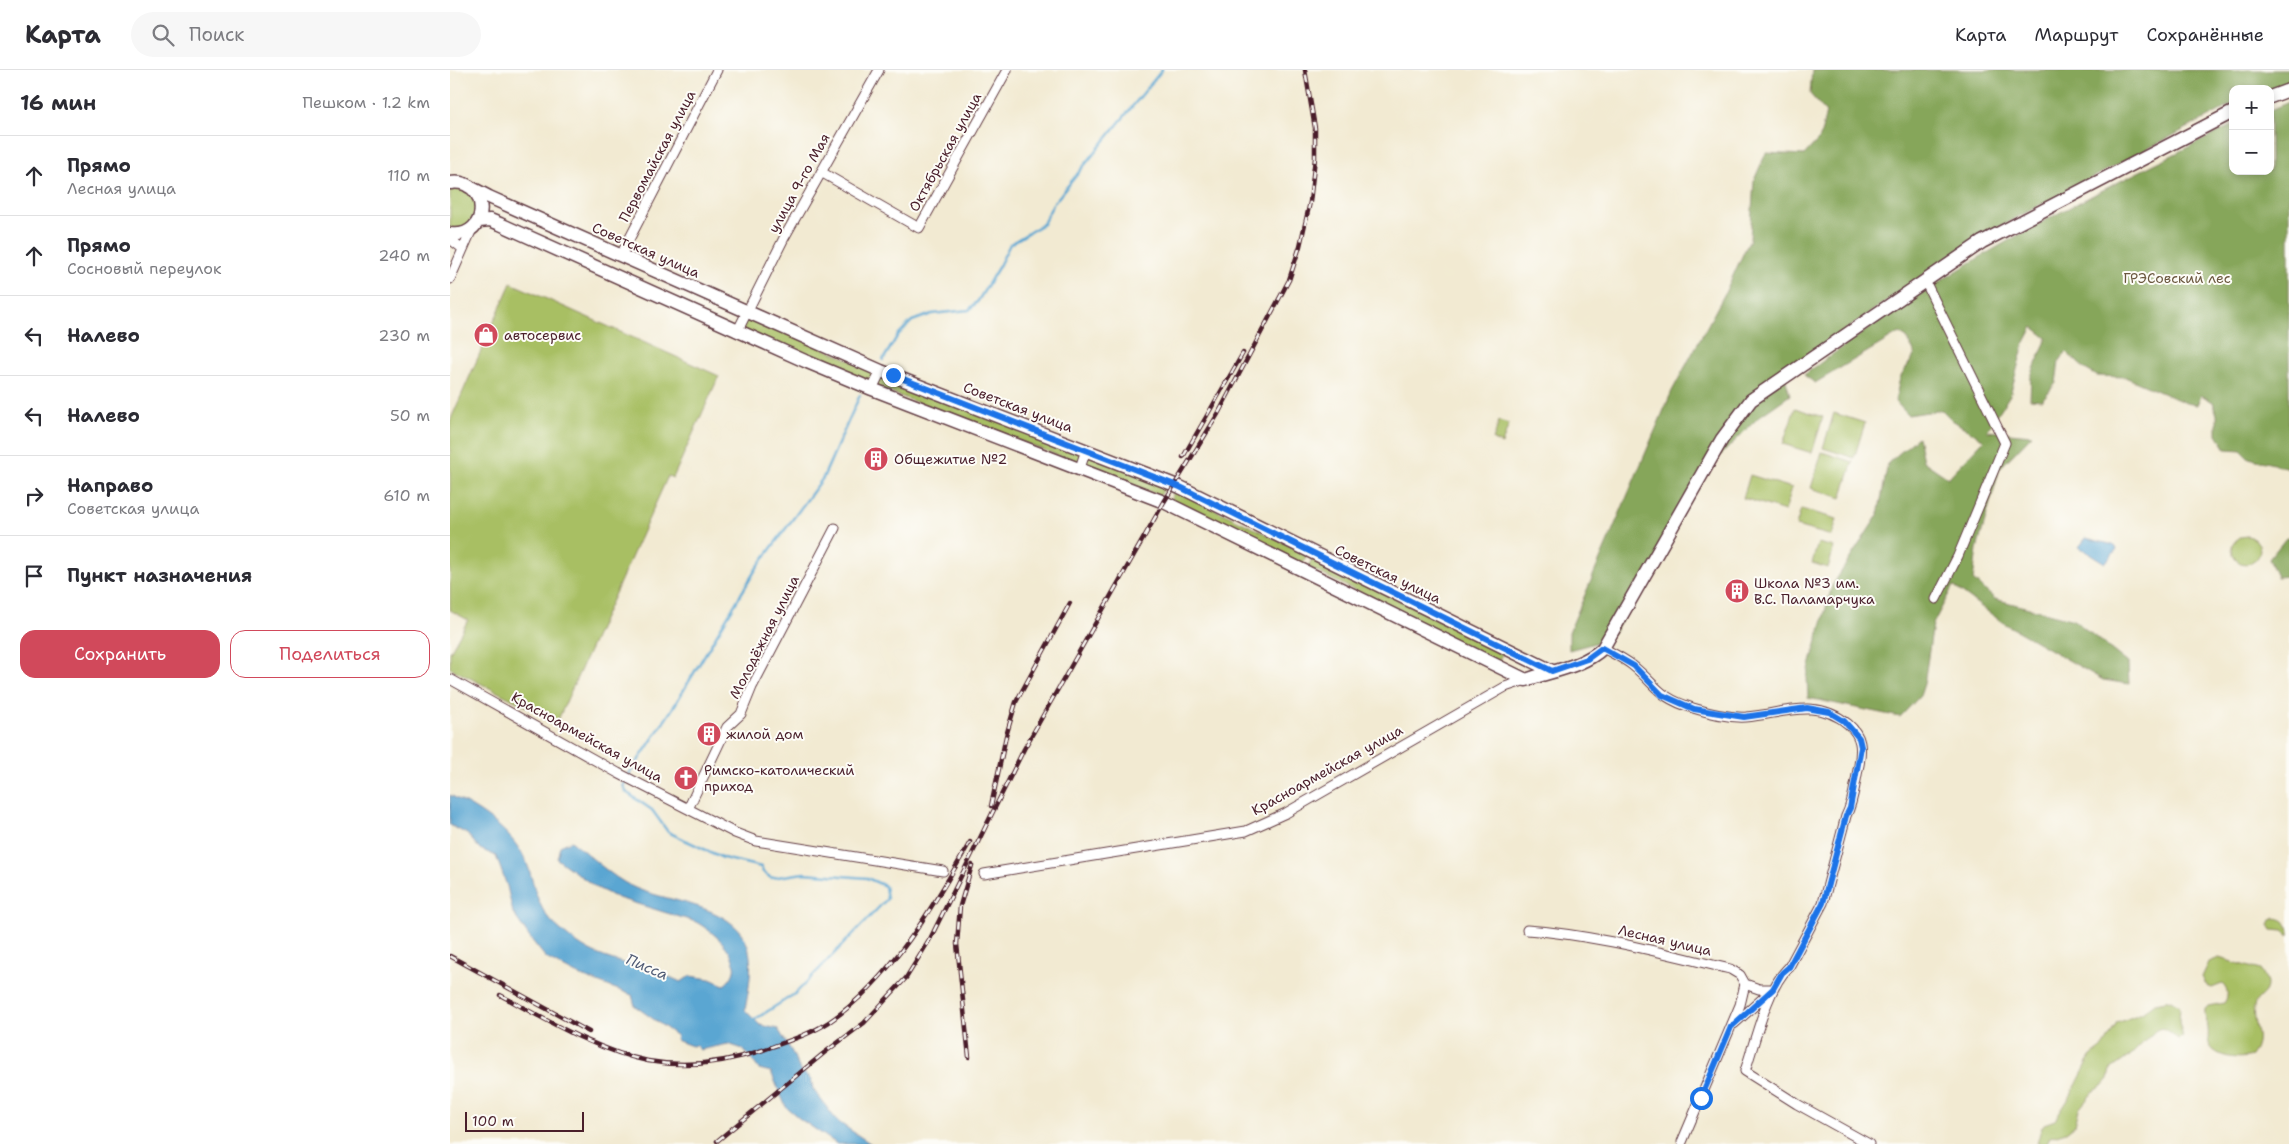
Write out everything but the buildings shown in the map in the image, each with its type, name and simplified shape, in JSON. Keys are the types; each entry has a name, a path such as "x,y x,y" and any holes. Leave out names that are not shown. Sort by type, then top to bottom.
{"main road":[{"path":"2274,95 2289,90"},
{"path":"1602,648 1722,439 1751,400 1982,242 2229,114"},
{"name":"Советская улица","path":"450,183 468,186 747,312 881,370 1180,487 1552,671"},
{"path":"468,186 479,198 481,204 476,225"},
{"path":"450,234 462,234 476,225 490,220 500,224 737,332 872,389 1164,502 1526,680"},
{"name":"Красноармейская улица","path":"1526,680 1587,659 1602,648"}],"street":[{"name":"Первомайская улица","path":"620,255 717,70"},
{"name":"улица 9-го Мая","path":"737,332 821,172 879,70"},
{"name":"Октябрьская улица","path":"821,172 919,228 1007,70"},
{"path":"450,279 476,225"},
{"path":"450,239 463,249"},
{"path":"1925,281 2004,443 1958,556 1936,599"},
{"path":"872,389 881,370"},
{"path":"1080,468 1086,450"},
{"name":"Молодёжная улица","path":"688,809 727,727 741,714 752,687 835,528"},
{"path":"1602,648 1634,666 1662,695 1694,709 1744,717 1807,708 1829,712 1853,728 1859,738 1860,756 1850,808 1846,816 1823,903 1789,967 1782,973 1773,989 1744,1071 1797,1104 1869,1144"},
{"name":"Красноармейская улица","path":"450,678 618,773 756,841 943,871"},
{"name":"Красноармейская улица","path":"984,874 1178,840 1246,831 1286,813 1505,687 1526,680"},
{"name":"Лесная улица","path":"1527,930 1567,933 1702,962 1730,969 1740,975 1745,984"},
{"path":"1682,1142 1731,1027 1745,984 1759,989 1773,989"},
{"path":"1731,1027 1773,989"}],"green space":[{"path":"1812,70 2289,70 2289,83 2274,88 2274,85 2229,85 2229,106 1995,229 1948,257 1784,374 1790,395 1760,416 1708,468 1615,632 1595,643 1569,650 1569,632 1672,391 1724,295 1750,239 1754,180 1766,153 1804,155 1820,138 1826,112 1810,94"},
{"name":"ГРЭСовский лес","path":"2289,102 2289,468 2249,458 2241,450 2226,449 2217,434 2217,415 2213,402 2201,395 2197,405 2186,403 2125,377 2097,376 2085,369 2066,352 2059,362 2056,383 2042,400 2030,399 2031,376 2047,338 2033,327 2024,344 2010,395 1987,431 2032,435 2000,468 1977,549 1973,580 1995,599 2074,620 2128,663 2129,684 2103,680 2002,622 1953,586 1933,624 1924,684 1920,696 1900,717 1808,698 1807,677 1832,586 1878,515 1888,463 1918,437 1923,461 1948,478 1984,440 1952,420 1942,410 1908,415 1895,401 1900,378 1915,354 1907,338 1899,333 1815,383 1804,375 1890,314 1980,257 2074,205 2229,127 2229,175 2274,175 2274,108"},
{"path":"450,189 461,189 474,200 477,209 468,226 459,229 450,228"},
{"path":"511,283 719,376 673,478 668,476 557,722 450,668 450,652 468,620 450,610 450,421"},
{"path":"748,315 877,372 871,385 742,330"},
{"path":"881,374 1082,452 1078,463 876,387"},
{"path":"1795,408 1823,417 1812,453 1783,444"},
{"path":"1834,413 1865,423 1854,458 1823,448"},
{"path":"1499,421 1509,424 1502,444 1493,440"},
{"path":"1822,452 1853,462 1841,498 1811,488"},
{"path":"1088,454 1166,486 1160,496 1085,466"},
{"path":"1750,475 1792,488 1785,511 1743,498"},
{"path":"1175,490 1307,554 1302,565 1170,500"},
{"path":"1801,509 1837,519 1832,536 1796,526"},
{"path":"2246,536 2256,540 2260,550 2256,560 2246,564 2236,560 2232,550 2236,540"},
{"path":"2286,538 2289,538 2289,576 2277,577 2269,559"},
{"path":"1818,543 1834,547 1828,568 1812,563"},
{"path":"1313,557 1503,652 1498,662 1308,567"},
{"path":"2276,918 2283,920 2287,924 2289,936 2283,931 2272,930 2269,925 2271,920"},
{"path":"2219,958 2260,970 2266,980 2266,991 2254,1007 2257,1043 2251,1056 2240,1058 2228,1057 2216,1052 2209,1044 2205,1009 2208,1006 2224,1003 2227,993 2226,988 2222,984 2212,988 2207,986 2202,977 2209,962"},
{"path":"2171,1000 2180,1006 2179,1022 2183,1037 2178,1039 2162,1028 2155,1031 2131,1055 2110,1070 2108,1079 2093,1092 2079,1109 2075,1125 2066,1132 2050,1137 2047,1144 2037,1144 2044,1124 2055,1120 2071,1095 2091,1056 2104,1046 2117,1023 2142,1013 2155,1003"}],"water":[{"path":"2086,538 2114,545 2117,549 2105,563 2079,547"},
{"path":"450,795 486,816 507,834 523,856 537,896 551,921 571,939 594,953 681,982 690,976 710,979 724,985 732,977 734,968 733,959 721,941 696,922 618,898 597,888 557,859 560,846 571,841 609,872 633,887 704,909 721,916 735,926 745,939 750,957 750,977 745,1010 760,1025 778,1029 800,1070 811,1079 813,1089 837,1121 871,1144 837,1144 800,1119 786,1107 771,1072 759,1069 743,1049 728,1044 700,1050 696,1045 692,1046 676,1040 677,1036 635,1006 632,995 576,974 546,958 513,913 507,886 496,856 480,849 467,834 450,825"}],"waterway":[{"path":"883,360 898,335 912,321 932,314 969,310 978,301 1010,244 1043,224 1053,204 1162,70"},
{"path":"628,776 673,708 756,569 823,478 860,395"},
{"path":"626,781 623,785 626,792 652,810 668,832 723,858 761,867 763,872 771,878 804,873 867,878 885,886 887,899 796,993 754,1020"}],"railway":[{"path":"717,1141 824,1053 864,1023 906,978 930,939 1024,749 1164,502 1218,414 1289,280 1300,246 1310,202 1315,158 1315,128 1305,70"},
{"path":"1183,457 1243,353"},
{"path":"991,806 1006,736 1016,702 1070,603"},
{"path":"500,995 591,1042 610,1050 648,1061 677,1064 706,1063 763,1050 821,1027 851,1005 872,985 926,916 970,842"},
{"path":"969,1057 957,944 960,906 972,865"},
{"path":"450,956 589,1032"}],"place":[{"name":"автосервис","path":"486,335"},
{"name":"Общежитие №2","path":"876,459"},
{"name":"Школа №3 им. В.С. Паламарчука","path":"1737,591"},
{"name":"жилой дом","path":"709,734"},
{"name":"Римско-католический приход","path":"686,778"}],"route":[{"path":"893,375 1180,487 1332,564 1552,671 1575,665 1597,653 1602,648 1634,666 1654,689 1662,695 1694,709 1744,717 1787,709 1807,708 1829,712 1838,716 1853,728 1859,738 1860,756 1850,808 1846,816 1823,903 1789,967 1782,973 1773,989 1731,1027 1701,1098"}],"water label":[{"name":"Писса","path":"647,967"}]}
